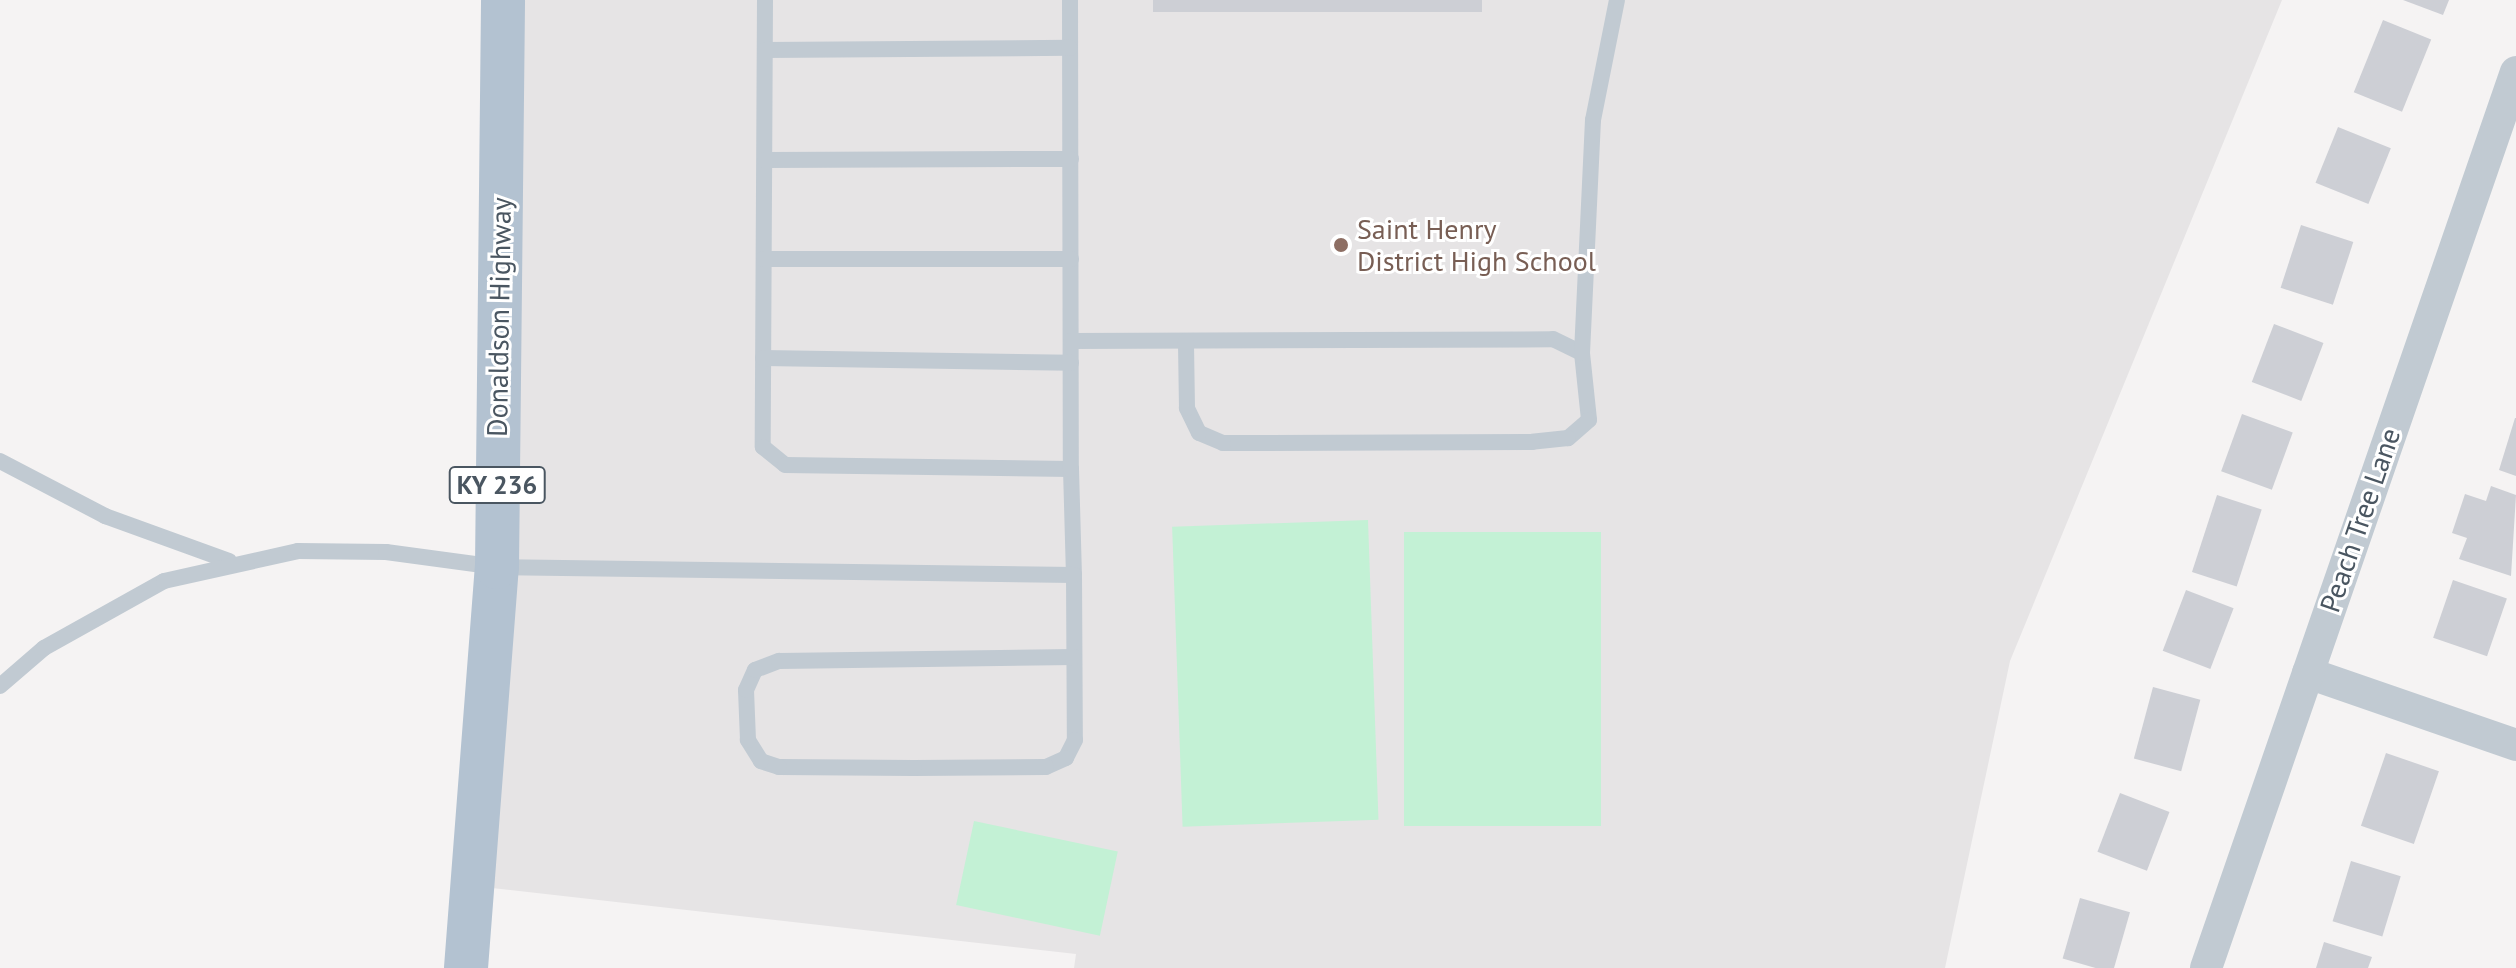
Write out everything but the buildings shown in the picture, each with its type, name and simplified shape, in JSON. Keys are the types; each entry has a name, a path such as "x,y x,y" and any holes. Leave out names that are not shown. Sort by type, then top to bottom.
{"main road":[{"name":"Donaldson Highway","path":"466,968 497,567 503,0"}],"street":[{"name":"Peach Tree Lane","path":"2206,968 2308,673 2508,120 2516,72"},
{"path":"2308,673 2516,745"}],"lane":[{"path":"765,0 763,447 779,463 1071,469"},
{"path":"1070,0 1075,740 1066,758 1046,767 779,767 761,761 748,740 746,690 755,670 779,661 1074,657"},
{"path":"1186,341 1187,408 1199,433 1223,443 1568,438 1589,420 1582,353 1593,120 1617,0"},
{"path":"765,50 1070,48"},
{"path":"765,160 1071,159"},
{"path":"764,259 1071,259"},
{"path":"1071,341 1553,339 1582,353"},
{"path":"763,358 1071,363"},
{"path":"0,461 105,516 229,561"},
{"path":"0,686 44,648 164,581 229,561 357,551 497,567 1074,575"}],"shaded area":[{"name":"Saint Henry District High School","path":"503,0 2282,0 2010,661 1945,968 1074,968 1076,954 474,886"}],"green space":[{"path":"1368,520 1378,820 1183,827 1172,527"},
{"path":"1404,532 1601,532 1601,826 1404,826"},
{"path":"974,821 1118,852 1100,936 956,905"}],"place":[{"name":"Saint Henry District High School","path":"1341,245"}]}
